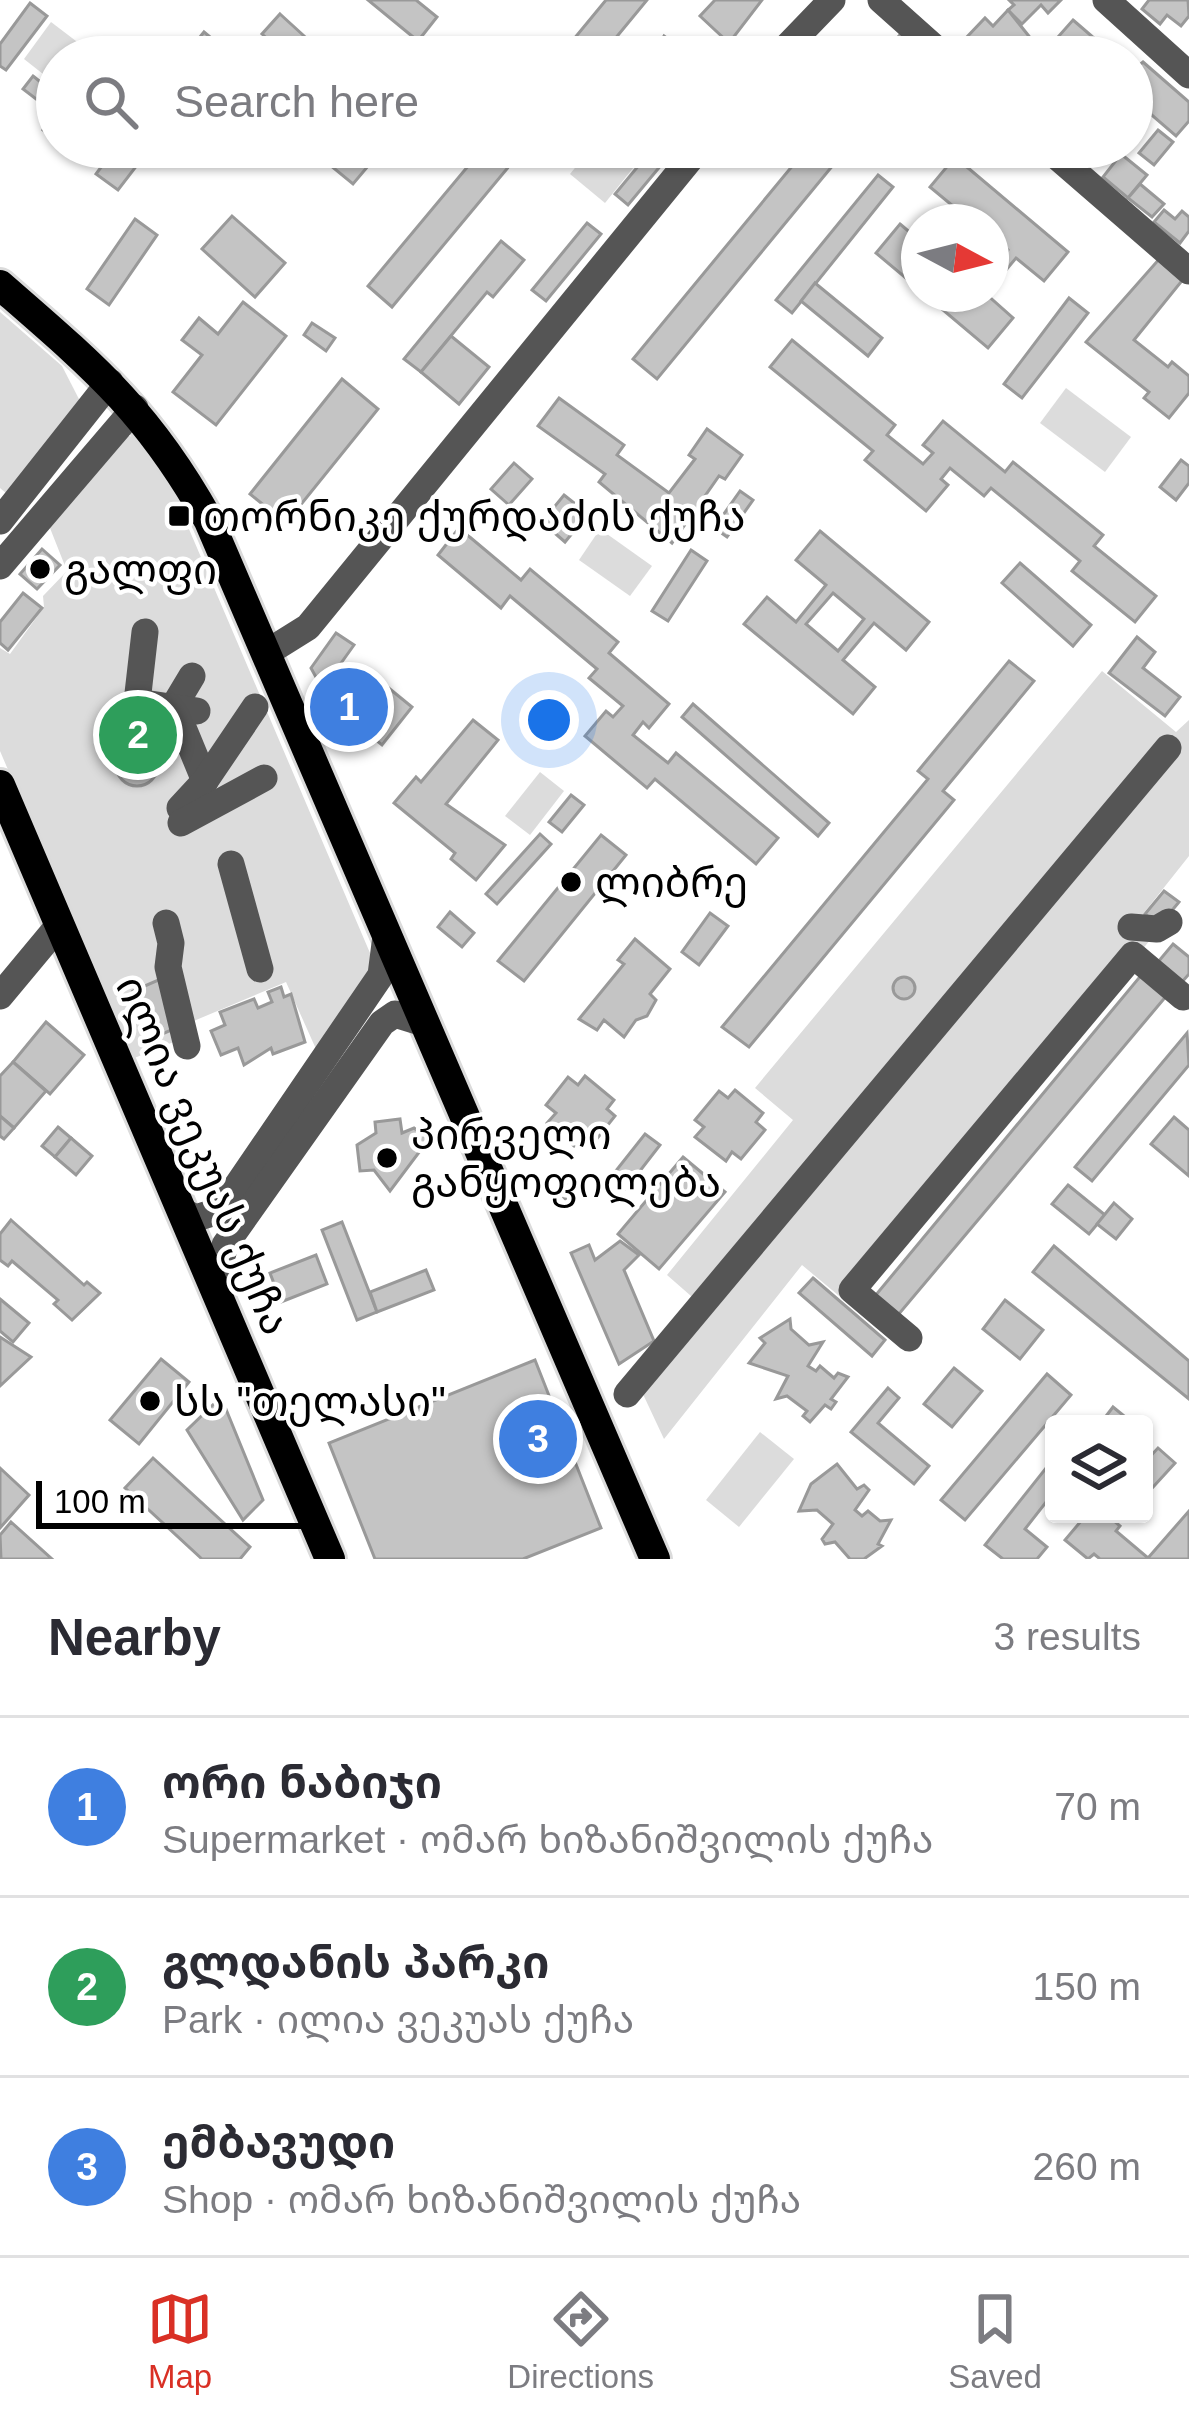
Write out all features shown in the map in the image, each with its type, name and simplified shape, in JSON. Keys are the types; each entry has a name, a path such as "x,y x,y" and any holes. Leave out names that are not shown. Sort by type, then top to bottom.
{"main road":[{"path":"0,285 135,408 178,464 209,521 656,1559"},
{"name":"ილია ვეკუას ქუჩა","path":"0,784 330,1559"}],"street":[{"path":"797,36 832,0"},
{"path":"881,0 921,36"},
{"path":"1106,0 1146,36"},
{"path":"1153,42 1189,75"},
{"path":"268,652 308,627 683,168"},
{"path":"1070,168 1189,271"},
{"path":"0,521 110,382"},
{"path":"0,566 135,408"},
{"path":"145,632 126,710 186,708"},
{"path":"192,676 186,708 214,798"},
{"path":"214,798 255,707"},
{"path":"627,1394 1168,748"},
{"path":"181,815 264,778"},
{"path":"231,864 260,969"},
{"path":"1131,927 1157,929 1169,922"},
{"path":"166,923 171,943 168,967 187,1046"},
{"path":"0,996 60,924"},
{"path":"182,1211 196,1219 212,1214 232,1193 381,975 386,937"},
{"path":"909,1338 852,1290 1132,955 1183,997"},
{"path":"214,1288 216,1262 225,1245 382,1024 395,1014 424,1024"}],"shaded area":[{"path":"51,22 69,36 41,36"},
{"path":"36,43 36,68 24,59"},
{"path":"575,168 633,168 605,203 570,174"},
{"path":"0,312 62,366 82,405 12,498 0,488"},
{"path":"1066,388 1131,437 1105,472 1040,423"},
{"path":"121,435 136,437 174,494 373,960 369,976 316,1049 286,982 189,1023 193,1034 132,1059 0,751 0,648 10,654 44,607 43,596 67,571 48,523"},
{"path":"600,529 652,566 630,596 579,560"},
{"path":"1102,671 1176,732 1189,720 1189,856 1139,919 1155,934 850,1305 802,1265 664,1439 634,1375 699,1303 667,1275 793,1120 755,1088"},
{"path":"540,772 564,791 530,835 505,816"},
{"path":"760,1432 794,1459 739,1527 706,1500"}],"building":[{"path":"368,0 416,0 437,17 422,36 412,36"},
{"path":"606,0 647,0 617,36 576,36"},
{"path":"715,0 762,0 734,36 721,36 700,16"},
{"path":"1009,0 1061,0 1048,13 1041,5 1022,24 1008,10 1014,5"},
{"path":"1149,0 1188,0 1189,16 1181,26 1167,15 1160,24 1142,9"},
{"path":"30,3 47,16 6,70 0,66 0,44"},
{"path":"1008,10 1029,36 968,36 985,18 993,26"},
{"path":"280,14 304,36 264,36"},
{"path":"1073,20 1092,36 1059,36"},
{"path":"1153,71 1189,102 1189,121 1176,136 1153,116"},
{"path":"33,76 36,78 36,99 23,89"},
{"path":"1158,130 1173,142 1154,165 1153,164 1153,136"},
{"path":"100,168 135,168 118,190 96,174"},
{"path":"334,168 366,168 353,184"},
{"path":"466,168 508,168 392,307 368,286"},
{"path":"637,168 659,168 628,205 615,194"},
{"path":"791,168 831,168 657,379 633,359"},
{"path":"946,168 968,168 1068,252 1044,281 1016,258 1009,266 1009,204 951,204 930,187"},
{"path":"1110,168 1138,168 1147,175 1128,198 1103,177"},
{"path":"878,175 893,187 792,313 776,300"},
{"path":"1140,184 1164,204 1152,217 1128,198"},
{"path":"1164,210 1175,219 1182,211 1189,217 1189,231 1180,243 1154,222"},
{"path":"232,216 285,263 255,297 202,249"},
{"path":"135,219 157,235 109,305 87,289"},
{"path":"587,223 601,234 546,301 532,290"},
{"path":"900,224 901,225 901,274 876,253"},
{"path":"501,241 524,260 493,297 487,292 421,372 404,359"},
{"path":"1161,257 1185,277 1134,340 1168,367 1172,362 1189,376 1189,393 1169,418 1144,398 1149,392 1086,342"},
{"path":"815,283 882,338 868,356 801,301"},
{"path":"1069,298 1088,313 1022,398 1004,384"},
{"path":"243,302 286,336 216,425 173,392 202,355 182,340 199,318 218,334"},
{"path":"945,312 1006,312 1013,318 988,348"},
{"path":"312,323 335,338 326,351 304,335"},
{"path":"451,336 489,367 459,404 421,372"},
{"path":"792,340 895,425 887,435 923,464 933,453 923,445 943,421 1005,472 1013,462 1103,535 1094,546 1156,596 1135,622 1072,571 1080,561 991,488 984,496 950,468 941,479 948,485 926,511 865,460 873,451 770,367"},
{"path":"342,379 378,409 286,523 250,494"},
{"path":"559,398 624,445 617,455 669,493 695,459 689,455 707,429 742,455 725,479 719,476 672,543 599,482 605,474 538,426"},
{"path":"1181,460 1189,466 1189,483 1176,500 1160,487"},
{"path":"514,463 532,479 509,505 491,489"},
{"path":"740,491 753,500 727,537 714,528"},
{"path":"564,495 588,514 565,542 542,522"},
{"path":"459,528 521,580 530,569 618,642 609,653 669,704 649,728 643,722 633,735 668,763 676,753 778,838 756,864 655,779 647,788 585,736 606,711 613,717 623,706 589,678 597,669 510,596 501,608 438,555"},
{"path":"820,531 929,622 906,650 874,623 843,660 875,687 853,714 744,624 767,597 796,622 826,585 796,560","holes":["833,593 864,619 838,651 806,624"]},
{"path":"42,549 60,565 37,589 20,574"},
{"path":"691,550 707,561 668,621 652,611"},
{"path":"1020,563 1091,625 1073,646 1002,583"},
{"path":"23,593 42,608 8,650 0,643 0,622"},
{"path":"336,633 354,645 334,673 340,681 329,701 311,668"},
{"path":"1137,637 1155,652 1143,668 1180,697 1165,716 1109,673"},
{"path":"1009,661 1034,681 943,791 954,800 749,1047 722,1027 928,779 918,771"},
{"path":"374,676 412,707 382,745 333,706 345,691 355,699"},
{"path":"693,704 829,823 818,836 682,717"},
{"path":"473,720 498,740 446,804 505,845 476,880 451,859 455,853 394,803 416,777 421,782"},
{"path":"137,744 152,750 158,765 152,780 137,786 122,780 116,765 122,750"},
{"path":"571,795 584,805 562,832 549,822"},
{"path":"540,834 551,844 497,904 486,894"},
{"path":"601,835 626,855 524,981 498,961"},
{"path":"1164,891 1179,902 1160,925 1145,914"},
{"path":"450,912 474,933 462,947 438,927"},
{"path":"710,913 728,926 699,965 682,952"},
{"path":"635,939 670,969 650,994 656,1000 647,1016 636,1020 624,1037 604,1020 597,1030 579,1019 624,964 618,960"},
{"path":"1173,944 1189,957 1189,974 1182,982 1158,962"},
{"path":"1143,973 1168,994 893,1321 870,1302"},
{"path":"904,977 915,988 904,999 893,988"},
{"path":"163,978 183,1025 153,1038 133,991"},
{"path":"281,987 284,997 291,994 305,1042 273,1054 271,1048 244,1065 238,1048 221,1055 211,1031 225,1025 220,1012 254,999 258,1008 272,1002 268,992"},
{"path":"46,1022 84,1055 50,1094 13,1062"},
{"path":"1187,1033 1189,1065 1092,1181 1075,1167"},
{"path":"13,1062 46,1091 14,1128 0,1116 0,1076"},
{"path":"585,1076 614,1100 607,1109 615,1116 592,1145 582,1137 574,1146 547,1123 556,1113 546,1105 568,1077 578,1085"},
{"path":"735,1090 763,1113 756,1122 765,1130 741,1159 732,1152 726,1161 695,1137 704,1127 695,1120 719,1091 728,1098"},
{"path":"0,1116 14,1128 4,1139 0,1136"},
{"path":"1174,1117 1189,1130 1189,1176 1151,1144"},
{"name":"პირველი განყოფილება","path":"400,1119 402,1133 414,1128 429,1139 390,1191 374,1170 360,1171 357,1145 376,1133 375,1122"},
{"path":"58,1127 71,1138 55,1157 42,1146"},
{"path":"645,1134 660,1145 626,1189 611,1177"},
{"path":"71,1138 92,1156 76,1175 55,1157"},
{"path":"683,1157 725,1192 659,1269 618,1234"},
{"path":"568,1185 577,1196 569,1203 559,1192"},
{"path":"1068,1185 1105,1215 1089,1234 1052,1204"},
{"path":"1114,1203 1132,1219 1116,1239 1097,1224"},
{"path":"11,1220 84,1285 87,1282 100,1293 72,1320 54,1304 58,1300 12,1261 8,1266 0,1260 0,1234"},
{"path":"342,1222 377,1312 357,1320 322,1230"},
{"path":"620,1241 639,1255 624,1270 654,1341 619,1364 571,1253 589,1245 595,1260"},
{"path":"1054,1246 1189,1361 1189,1399 1033,1272"},
{"path":"316,1255 327,1284 281,1302 270,1273"},
{"path":"426,1270 434,1290 377,1312 370,1292"},
{"path":"813,1278 885,1340 872,1356 799,1293"},
{"path":"0,1299 29,1323 13,1342 0,1331"},
{"path":"1005,1300 1043,1330 1020,1359 983,1329"},
{"path":"790,1319 791,1329 809,1345 823,1342 808,1366 816,1371 820,1366 834,1378 838,1373 848,1377 831,1399 836,1402 831,1409 825,1405 810,1422 803,1416 807,1411 787,1396 776,1399 788,1376 749,1363 765,1343 760,1338"},
{"path":"0,1337 31,1357 0,1386"},
{"name":"სს \"თელასი\"","path":"161,1359 189,1382 139,1444 110,1420"},
{"path":"535,1360 601,1528 523,1559 375,1559 329,1443"},
{"path":"954,1368 982,1391 952,1427 924,1404"},
{"path":"1047,1374 1071,1395 1054,1415 1045,1415 1045,1426 965,1520 941,1500"},
{"path":"888,1388 899,1398 878,1423 929,1466 914,1484 851,1432"},
{"path":"221,1397 263,1500 243,1520 187,1430"},
{"path":"1158,1448 1175,1463 1153,1487 1153,1453"},
{"path":"153,1458 250,1547 240,1559 202,1559 125,1488"},
{"path":"837,1464 857,1489 864,1485 869,1490 855,1510 862,1516 868,1511 880,1521 891,1520 878,1544 882,1546 864,1559 850,1559 835,1542 825,1544 822,1539 833,1524 817,1510 799,1511 811,1484"},
{"path":"0,1468 29,1495 0,1528"},
{"path":"1045,1469 1045,1503 1025,1529 1047,1547 1037,1559 1003,1559 985,1545"},
{"path":"1189,1511 1189,1559 1100,1559 1094,1554 1088,1559 1065,1540 1079,1523 1116,1523 1120,1526 1116,1531 1148,1558"},
{"path":"11,1522 52,1559 1,1559 0,1535"}],"place":[{"name":"თორნიკე ქურდაძის ქუჩა","path":"179,516"},
{"name":"გალფი","path":"40,569"},
{"name":"ორი ნაბიჯი","path":"349,707"},
{"name":"გლდანის პარკი","path":"138,735"},
{"name":"ლიბრე","path":"571,882"},
{"name":"პირველი განყოფილება","path":"387,1158"},
{"name":"სს \"თელასი\"","path":"150,1401"},
{"name":"ემბავუდი","path":"538,1439"}]}
